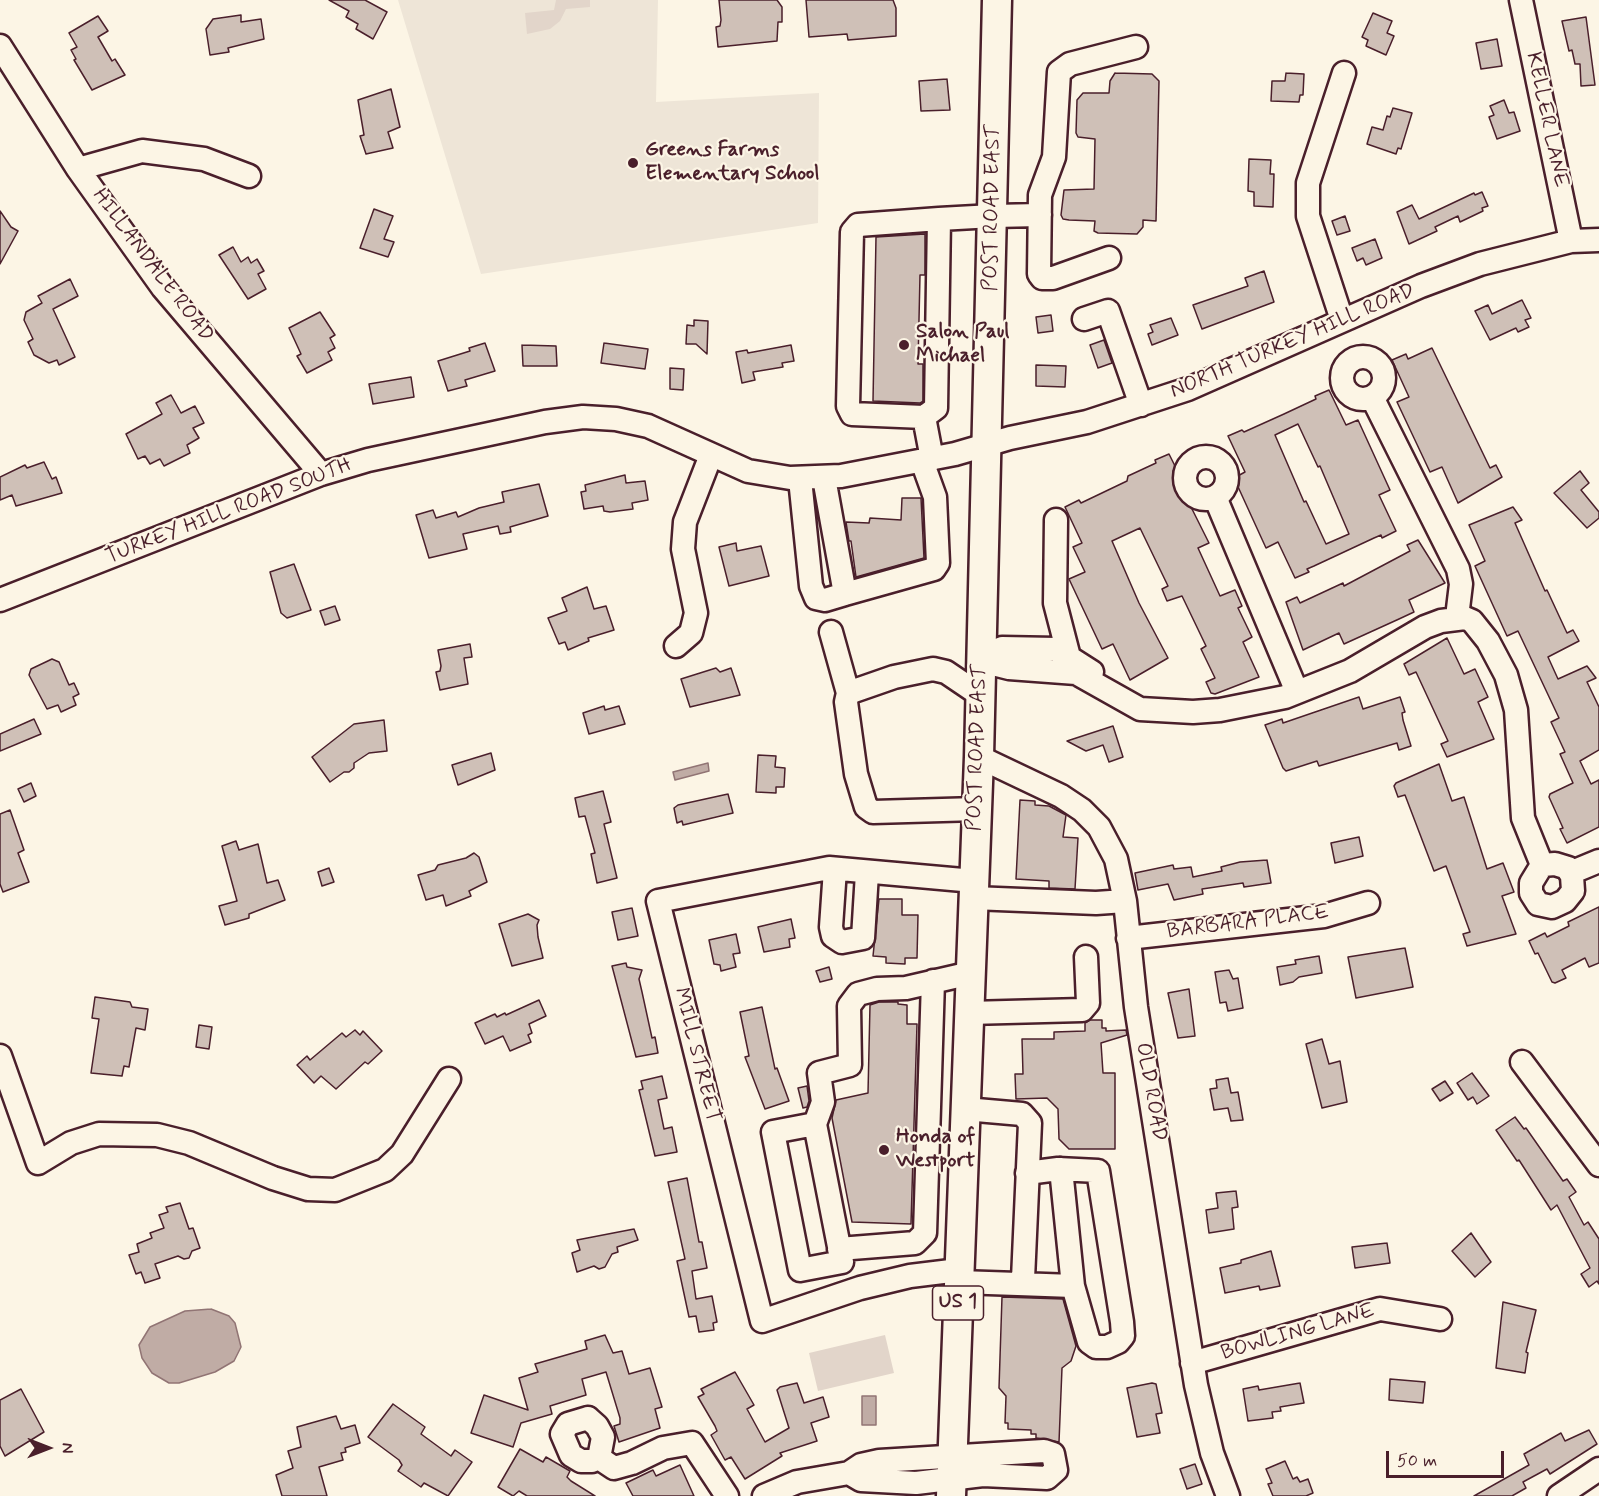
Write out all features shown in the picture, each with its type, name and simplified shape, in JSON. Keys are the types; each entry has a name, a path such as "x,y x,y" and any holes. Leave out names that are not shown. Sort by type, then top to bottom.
{"main road":[{"name":"POST ROAD EAST","path":"952,1477 979,758 997,0"}],"street":[{"name":"KELLER LANE","path":"1521,0 1571,241"},
{"name":"HILLANDALE ROAD","path":"0,46 78,169 164,288 321,474"},
{"path":"1109,258 1053,278 1042,278 1039,274 1040,195 1054,157 1059,72 1070,64 1136,47"},
{"path":"1342,320 1308,216 1308,183 1344,74"},
{"path":"78,169 142,152 204,159 249,176"},
{"path":"939,219 936,408 924,417 852,414 849,406 852,232 858,225 939,219 993,216 1040,215"},
{"name":"NORTH TURKEY HILL ROAD","path":"987,445 1061,429 1188,389 1342,320 1480,264 1571,241 1599,240"},
{"path":"1084,319 1108,311 1141,405"},
{"path":"1372,397 1458,568 1461,584 1457,617"},
{"name":"TURKEY HILL ROAD SOUTH","path":"0,600 321,474 368,460 534,424 583,417 616,419 648,426 748,471 800,479 824,478 927,460 987,445"},
{"path":"800,479 811,586 816,598 825,600 934,568 938,563 935,497 927,460 924,417"},
{"path":"676,646 691,633 696,613 683,549 685,522 711,455"},
{"path":"824,478 845,594"},
{"path":"1215,497 1298,692"},
{"path":"1056,520 1055,603 1069,657"},
{"path":"981,657 993,664 1009,668 1076,673 1140,709 1193,712 1220,710 1298,692 1350,671 1425,627 1457,617 1472,621 1488,641 1506,675 1516,710 1523,818 1542,865"},
{"path":"831,633 848,693 846,702 856,774 866,807 873,812 977,808"},
{"path":"981,657 994,650 1010,647 1056,649 1131,697 1159,709"},
{"path":"848,693 894,677 933,669 946,672 980,695"},
{"name":"OLD ROAD","path":"979,758 1061,796 1091,818 1106,837 1116,859 1125,901 1136,1007 1192,1363 1212,1453 1228,1496"},
{"path":"1570,873 1599,861"},
{"path":"1555,864 1568,868 1570,873 1573,891 1565,901 1552,907 1538,904 1531,893 1531,883 1542,865 1555,864"},
{"path":"835,868 831,927 833,936 842,942 863,938 867,873"},
{"name":"MILL STREET","path":"1073,1286 1018,1284 959,1276 917,1275 860,1288 762,1322 658,901 835,868 973,889 1096,903 1125,901"},
{"name":"BARBARA PLACE","path":"1128,938 1324,916 1368,903"},
{"path":"969,1013 1082,1010 1088,1003 1086,957"},
{"path":"860,1288 846,1249 815,1124 823,1102 819,1073 850,1065 849,1006 858,994 877,989 906,988 971,973"},
{"path":"846,1249 915,1243 925,1233 933,981"},
{"path":"0,1056 38,1163 71,1143 99,1134 157,1135 189,1143 308,1189 335,1190 385,1170 402,1154 449,1079"},
{"path":"931,1057 967,1058"},
{"path":"1522,1062 1599,1165"},
{"path":"965,1109 1022,1114 1029,1124 1023,1280 1018,1284"},
{"path":"815,1124 773,1132 800,1270 842,1262 846,1249"},
{"path":"1027,1173 1061,1169 1088,1169 1098,1171 1101,1177 1123,1336 1118,1342 1107,1347 1096,1347 1089,1342 1073,1286 1061,1169"},
{"name":"BOWLING LANE","path":"1192,1363 1380,1309 1440,1319"},
{"path":"599,1458 614,1468 632,1463 663,1448 692,1443 727,1496"},
{"path":"1558,1496 1599,1469"},
{"path":"764,1496 797,1482 849,1473 861,1480 874,1482 916,1483 952,1477"}],"shaded area":[{"name":"Greens Farms Elementary School","path":"398,0 658,0 656,102 819,93 818,223 481,274"},
{"path":"556,0 590,0 590,7 566,9 560,21 550,29 527,34 525,13 554,10"},
{"path":"708,763 709,771 675,780 673,772"},
{"path":"211,1309 229,1316 235,1323 241,1347 234,1361 215,1372 179,1383 169,1383 152,1373 142,1358 139,1345 150,1327 185,1311"},
{"path":"885,1335 894,1373 818,1391 809,1353"},
{"path":"862,1396 876,1396 876,1425 862,1425"}],"building":[{"path":"329,0 365,0 387,12 373,39 356,29 358,24 346,17 349,11"},
{"path":"719,0 777,0 782,7 782,22 778,22 777,41 718,47 716,27 720,26 721,20"},
{"path":"806,0 893,0 896,8 896,36 848,40 847,34 809,37"},
{"path":"1373,13 1392,21 1387,33 1394,36 1386,55 1366,46 1368,40 1362,37"},
{"path":"241,15 241,22 261,19 264,39 228,48 229,52 210,55 206,29 213,19"},
{"path":"98,16 108,31 98,37 112,61 115,59 125,75 92,90 74,60 76,59 71,50 77,47 69,33"},
{"path":"1586,17 1595,85 1581,86 1580,64 1575,64 1572,50 1569,51 1562,21"},
{"path":"1497,39 1502,66 1481,69 1476,43"},
{"path":"1115,73 1152,74 1159,81 1156,221 1143,220 1143,227 1137,234 1098,233 1094,231 1095,221 1063,219 1061,215 1064,190 1094,189 1095,139 1078,137 1076,133 1077,100 1083,93 1109,93 1110,81"},
{"path":"1286,73 1304,74 1303,95 1300,95 1299,102 1271,101 1272,81 1285,81"},
{"path":"947,79 950,110 921,111 919,81"},
{"path":"391,89 400,127 388,132 393,148 366,154 360,136 364,135 358,100"},
{"path":"1504,100 1509,113 1514,112 1520,131 1497,139 1489,117 1494,115 1490,106"},
{"path":"1393,108 1412,113 1401,149 1398,148 1396,154 1367,144 1372,127 1383,130 1387,116 1390,117"},
{"path":"1249,159 1271,160 1270,174 1274,174 1273,207 1254,206 1254,192 1248,191"},
{"path":"1482,192 1488,206 1482,208 1483,211 1460,222 1458,216 1435,227 1437,231 1409,244 1397,212 1412,205 1419,219 1474,193 1475,195"},
{"path":"374,209 393,216 384,239 394,242 388,257 360,248"},
{"path":"0,211 11,227 18,231 0,264"},
{"path":"1345,216 1350,231 1337,235 1332,221"},
{"path":"925,234 925,275 920,275 918,364 923,364 923,401 920,403 873,401 876,237"},
{"path":"1375,239 1382,258 1366,265 1363,258 1357,261 1352,248"},
{"path":"233,247 241,262 248,257 251,263 257,259 264,271 258,274 266,289 248,299 219,255"},
{"path":"1264,271 1274,302 1202,329 1193,305 1248,286 1245,278"},
{"path":"70,279 78,296 53,309 75,357 59,365 57,360 49,363 34,355 28,342 33,339 24,320 26,312 42,303 38,296"},
{"path":"1522,300 1531,318 1525,320 1529,327 1518,332 1516,328 1490,340 1475,311 1488,305 1492,314"},
{"path":"320,312 335,335 330,338 335,348 328,352 332,360 307,373 297,356 301,354 289,328"},
{"path":"1051,315 1053,331 1038,333 1036,317"},
{"path":"1171,318 1178,335 1152,345 1148,334 1153,332 1150,325"},
{"path":"694,320 708,321 707,354 696,344 686,344 687,325 694,326"},
{"path":"1104,340 1112,363 1098,368 1090,345"},
{"path":"485,343 495,371 465,380 467,386 448,391 438,361 470,351 469,348"},
{"path":"604,343 648,349 645,369 601,363"},
{"path":"522,345 556,346 557,366 523,366"},
{"path":"791,345 794,361 782,363 783,367 753,372 755,380 742,383 736,352 747,350 748,353"},
{"path":"1432,348 1490,468 1496,465 1502,477 1458,503 1442,467 1430,472 1397,402 1409,397 1392,360 1406,354 1408,359"},
{"path":"1036,365 1066,366 1065,387 1036,386"},
{"path":"670,368 684,369 683,390 670,389"},
{"path":"411,377 414,397 373,404 369,384"},
{"path":"1329,390 1346,425 1358,420 1390,490 1379,495 1396,531 1382,538 1381,535 1307,569 1309,572 1295,578 1278,542 1266,548 1234,478 1245,472 1228,436 1242,430 1244,432 1284,414 1316,399 1315,396","holes":["1298,424 1318,467 1320,466 1349,534 1326,544 1306,501 1304,502 1275,435"]},
{"path":"171,395 181,413 195,406 204,423 193,428 199,438 187,445 190,453 164,466 160,459 150,464 145,456 138,459 126,434 162,414 156,403"},
{"path":"1169,454 1177,470 1173,471 1209,543 1198,548 1220,596 1235,590 1242,606 1238,608 1252,637 1243,642 1259,677 1215,694 1211,693 1206,682 1215,678 1201,649 1206,646 1182,596 1167,601 1162,589 1168,586 1140,528 1112,541 1139,603 1168,658 1130,680 1113,644 1102,649 1069,579 1085,572 1073,547 1082,543 1065,507 1079,500 1081,503 1127,481 1128,476"},
{"path":"44,462 52,479 56,477 62,493 16,506 12,495 0,500 0,477 25,465 27,468"},
{"path":"1580,471 1589,483 1581,490 1599,512 1599,518 1587,528 1554,493"},
{"path":"625,475 626,483 645,481 648,500 632,503 633,509 610,512 604,511 603,506 584,509 581,492 586,491 585,485"},
{"path":"539,484 548,516 510,527 511,532 500,534 498,526 463,534 467,549 429,558 416,515 433,510 436,518 456,512 458,517 479,508 504,502 502,492"},
{"path":"902,498 921,498 924,558 856,577 846,522 869,523 870,518 901,520"},
{"path":"1513,507 1522,520 1515,523 1545,591 1547,590 1567,633 1573,630 1579,641 1548,657 1558,679 1587,666 1596,678 1587,682 1599,707 1599,750 1580,761 1591,784 1599,780 1599,827 1567,843 1549,797 1550,794 1573,783 1560,754 1565,752 1551,722 1559,718 1518,631 1507,636 1475,566 1485,561 1469,525"},
{"path":"1418,540 1445,583 1409,600 1414,612 1344,644 1339,633 1303,650 1286,602 1297,597 1300,603 1343,583 1344,586 1410,551 1407,545"},
{"path":"736,543 737,551 761,546 769,576 729,586 719,547"},
{"path":"294,564 311,610 287,618 281,613 270,572"},
{"path":"587,587 594,609 606,606 614,630 588,638 589,641 568,650 565,642 559,644 548,618 567,611 562,598"},
{"path":"335,606 340,620 325,625 320,611"},
{"path":"1447,638 1464,674 1475,669 1488,697 1478,702 1494,739 1447,757 1441,744 1448,741 1416,672 1409,675 1404,664"},
{"path":"470,644 472,657 464,658 468,684 440,690 436,672 440,671 441,666 438,650"},
{"path":"52,659 59,662 69,685 74,683 79,694 73,697 76,705 61,712 58,705 47,709 29,675 31,669"},
{"path":"716,668 720,672 731,668 740,695 690,707 681,679"},
{"path":"1359,697 1363,709 1400,697 1405,712 1402,713 1403,720 1411,746 1399,750 1397,743 1319,766 1317,761 1286,771 1283,768 1265,725 1282,719 1283,723"},
{"path":"604,706 605,710 619,706 625,724 589,734 583,713"},
{"path":"34,719 41,734 0,751 0,734"},
{"path":"384,720 387,751 369,753 354,763 354,768 349,772 344,772 330,782 312,757 354,724"},
{"path":"1113,726 1123,757 1109,762 1103,745 1086,751 1067,741"},
{"path":"491,753 495,770 458,785 452,765"},
{"path":"758,755 776,756 775,767 785,768 784,787 776,787 776,793 756,792"},
{"path":"1439,764 1452,801 1464,797 1487,869 1503,863 1514,892 1502,896 1516,934 1467,946 1463,934 1470,932 1446,866 1434,871 1405,795 1398,797 1394,786 1396,783"},
{"path":"31,783 36,796 24,802 18,789"},
{"path":"603,791 611,822 604,824 617,878 597,883 591,854 595,853 585,816 579,817 575,798"},
{"path":"728,794 733,813 683,825 682,821 677,823 674,808 678,805"},
{"path":"1020,800 1035,801 1035,805 1049,806 1066,815 1063,837 1078,838 1075,889 1049,888 1049,881 1016,879"},
{"path":"10,810 24,850 18,853 29,882 3,892 0,884 0,814"},
{"path":"1359,837 1363,856 1335,863 1331,843"},
{"path":"236,841 239,850 258,844 267,883 278,880 285,900 249,914 249,918 225,925 219,906 237,901 222,846"},
{"path":"474,853 479,857 487,882 469,891 471,896 446,906 443,895 426,900 418,875 435,870 438,865 466,858"},
{"path":"1267,860 1271,883 1244,887 1243,883 1202,889 1203,894 1174,900 1168,884 1138,890 1135,873 1173,865 1174,869 1191,867 1193,877 1222,871 1221,867 1240,862"},
{"path":"329,868 334,882 322,886 318,872"},
{"path":"879,899 902,899 902,915 918,915 917,958 905,958 905,964 886,963 886,957 873,956"},
{"path":"1599,907 1599,963 1589,967 1585,958 1562,970 1566,978 1552,982 1538,953 1535,954 1529,941 1545,933 1547,937 1569,926 1568,922"},
{"path":"632,908 638,936 618,940 612,912"},
{"path":"528,914 539,920 538,937 543,958 512,966 499,924"},
{"path":"791,919 795,938 789,939 790,947 764,952 758,927"},
{"path":"736,934 740,953 733,954 736,967 721,971 720,965 714,964 709,940"},
{"path":"1405,948 1413,987 1356,998 1348,957"},
{"path":"1319,956 1322,973 1299,977 1293,982 1280,985 1277,967 1296,964 1295,960"},
{"path":"626,963 627,967 642,970 639,979 652,1038 655,1037 658,1053 636,1057 612,966"},
{"path":"829,967 832,979 820,982 816,971"},
{"path":"1229,970 1233,979 1238,978 1243,1008 1228,1011 1226,1002 1220,1003 1215,972"},
{"path":"1189,989 1195,1036 1178,1038 1168,993"},
{"path":"95,997 130,1002 132,1007 148,1009 145,1030 136,1028 129,1067 124,1066 122,1076 91,1073 99,1019 92,1018"},
{"path":"539,1000 546,1016 529,1024 532,1033 528,1035 531,1042 510,1051 503,1036 485,1044 475,1023 495,1014 497,1017 505,1013 506,1015"},
{"path":"879,1002 898,1002 898,1004 907,1005 907,1024 917,1024 911,1224 852,1222 832,1118 836,1100 868,1093 870,1005"},
{"path":"762,1007 775,1069 777,1068 789,1101 765,1109 745,1057 749,1056 740,1012"},
{"path":"1090,1020 1102,1020 1102,1028 1106,1028 1106,1031 1126,1030 1127,1035 1101,1043 1103,1073 1115,1073 1115,1149 1069,1149 1059,1139 1058,1109 1047,1098 1016,1099 1015,1074 1023,1074 1022,1039 1054,1039 1054,1032 1085,1031 1085,1023"},
{"path":"199,1025 212,1027 209,1049 196,1047"},
{"path":"355,1030 360,1035 363,1031 382,1051 368,1064 365,1062 336,1089 321,1076 314,1083 297,1065 307,1056 310,1060 342,1033 346,1037"},
{"path":"1322,1039 1329,1064 1340,1061 1347,1102 1322,1108 1306,1044"},
{"path":"1472,1073 1489,1096 1477,1104 1473,1097 1468,1100 1457,1083"},
{"path":"662,1076 667,1098 658,1100 664,1129 672,1127 677,1152 655,1156 639,1090 643,1089 641,1081"},
{"path":"1228,1078 1231,1093 1238,1092 1243,1120 1231,1121 1228,1108 1214,1110 1210,1089 1217,1088 1216,1080"},
{"path":"1445,1081 1453,1093 1440,1101 1432,1089"},
{"path":"807,1086 809,1101 807,1107 803,1108 798,1088"},
{"path":"1515,1117 1524,1129 1526,1128 1563,1181 1567,1179 1576,1192 1569,1197 1584,1225 1588,1222 1599,1239 1599,1284 1597,1281 1589,1287 1581,1274 1590,1268 1557,1205 1551,1210 1519,1160 1517,1161 1496,1130"},
{"path":"687,1178 699,1242 702,1242 707,1268 692,1271 696,1299 712,1296 717,1322 713,1323 714,1330 699,1332 696,1316 689,1317 677,1261 685,1259 668,1182"},
{"path":"1236,1191 1238,1207 1232,1208 1234,1229 1209,1233 1206,1210 1218,1208 1216,1193"},
{"path":"180,1203 189,1229 193,1228 200,1248 192,1251 189,1258 184,1259 178,1256 155,1264 160,1278 145,1283 141,1272 136,1274 129,1255 139,1252 137,1244 152,1238 150,1233 164,1228 159,1215 168,1212 166,1207"},
{"path":"634,1229 638,1240 617,1247 618,1252 612,1254 605,1267 599,1269 594,1266 577,1272 572,1253 580,1250 577,1240"},
{"path":"1471,1233 1491,1262 1475,1277 1452,1251"},
{"path":"1387,1243 1390,1263 1355,1268 1352,1247"},
{"path":"1271,1251 1280,1286 1260,1290 1259,1286 1225,1293 1220,1268 1241,1263 1241,1260"},
{"path":"1002,1297 1063,1299 1076,1346 1071,1361 1062,1368 1059,1442 1036,1438 1036,1434 1031,1434 1031,1430 1008,1429 1008,1423 1005,1423 1006,1396 999,1388"},
{"path":"1503,1302 1536,1310 1526,1352 1528,1353 1525,1373 1496,1368"},
{"path":"605,1335 613,1353 622,1351 629,1374 650,1368 662,1407 655,1409 660,1428 619,1442 614,1426 620,1424 620,1418 606,1372 582,1379 586,1395 550,1406 552,1414 521,1423 513,1447 471,1433 484,1395 528,1410 519,1378 538,1372 535,1364 587,1349 585,1341"},
{"path":"735,1372 754,1405 747,1409 765,1442 789,1428 777,1390 780,1387 797,1383 804,1403 823,1397 829,1417 811,1423 817,1441 780,1453 782,1456 745,1479 731,1457 725,1460 711,1435 717,1431 715,1426 698,1397 704,1394 701,1389"},
{"path":"1390,1379 1425,1382 1423,1403 1389,1400"},
{"path":"1300,1383 1304,1403 1280,1407 1281,1411 1272,1412 1273,1418 1248,1421 1243,1389 1258,1386 1259,1390"},
{"path":"1156,1384 1162,1413 1156,1414 1160,1433 1137,1437 1127,1388"},
{"path":"21,1389 44,1432 5,1456 0,1446 0,1400"},
{"path":"393,1404 425,1427 421,1434 451,1456 455,1450 472,1462 448,1496 424,1483 421,1487 398,1471 402,1465 399,1460 368,1437"},
{"path":"336,1416 341,1429 355,1425 360,1443 345,1448 346,1452 341,1453 343,1460 319,1467 327,1496 282,1496 276,1475 293,1468 288,1451 301,1447 297,1427"},
{"path":"1589,1430 1597,1444 1550,1474 1547,1469 1523,1482 1526,1488 1512,1496 1474,1496 1529,1465 1524,1454 1561,1433 1565,1441"},
{"path":"520,1449 543,1462 546,1457 570,1471 567,1477 571,1481 595,1496 527,1496 519,1491 513,1496 498,1487"},
{"path":"1285,1461 1293,1479 1297,1477 1300,1482 1308,1479 1313,1493 1306,1496 1273,1496 1268,1484 1272,1483 1266,1469"},
{"path":"1195,1464 1202,1484 1187,1489 1180,1469"},
{"path":"680,1465 694,1496 633,1496 626,1483 653,1470 656,1476"}],"place":[{"name":"Greens Farms Elementary School","path":"633,163"},
{"name":"Salon Paul Michael","path":"904,345"},
{"name":"Honda of Westport","path":"884,1150"}]}
